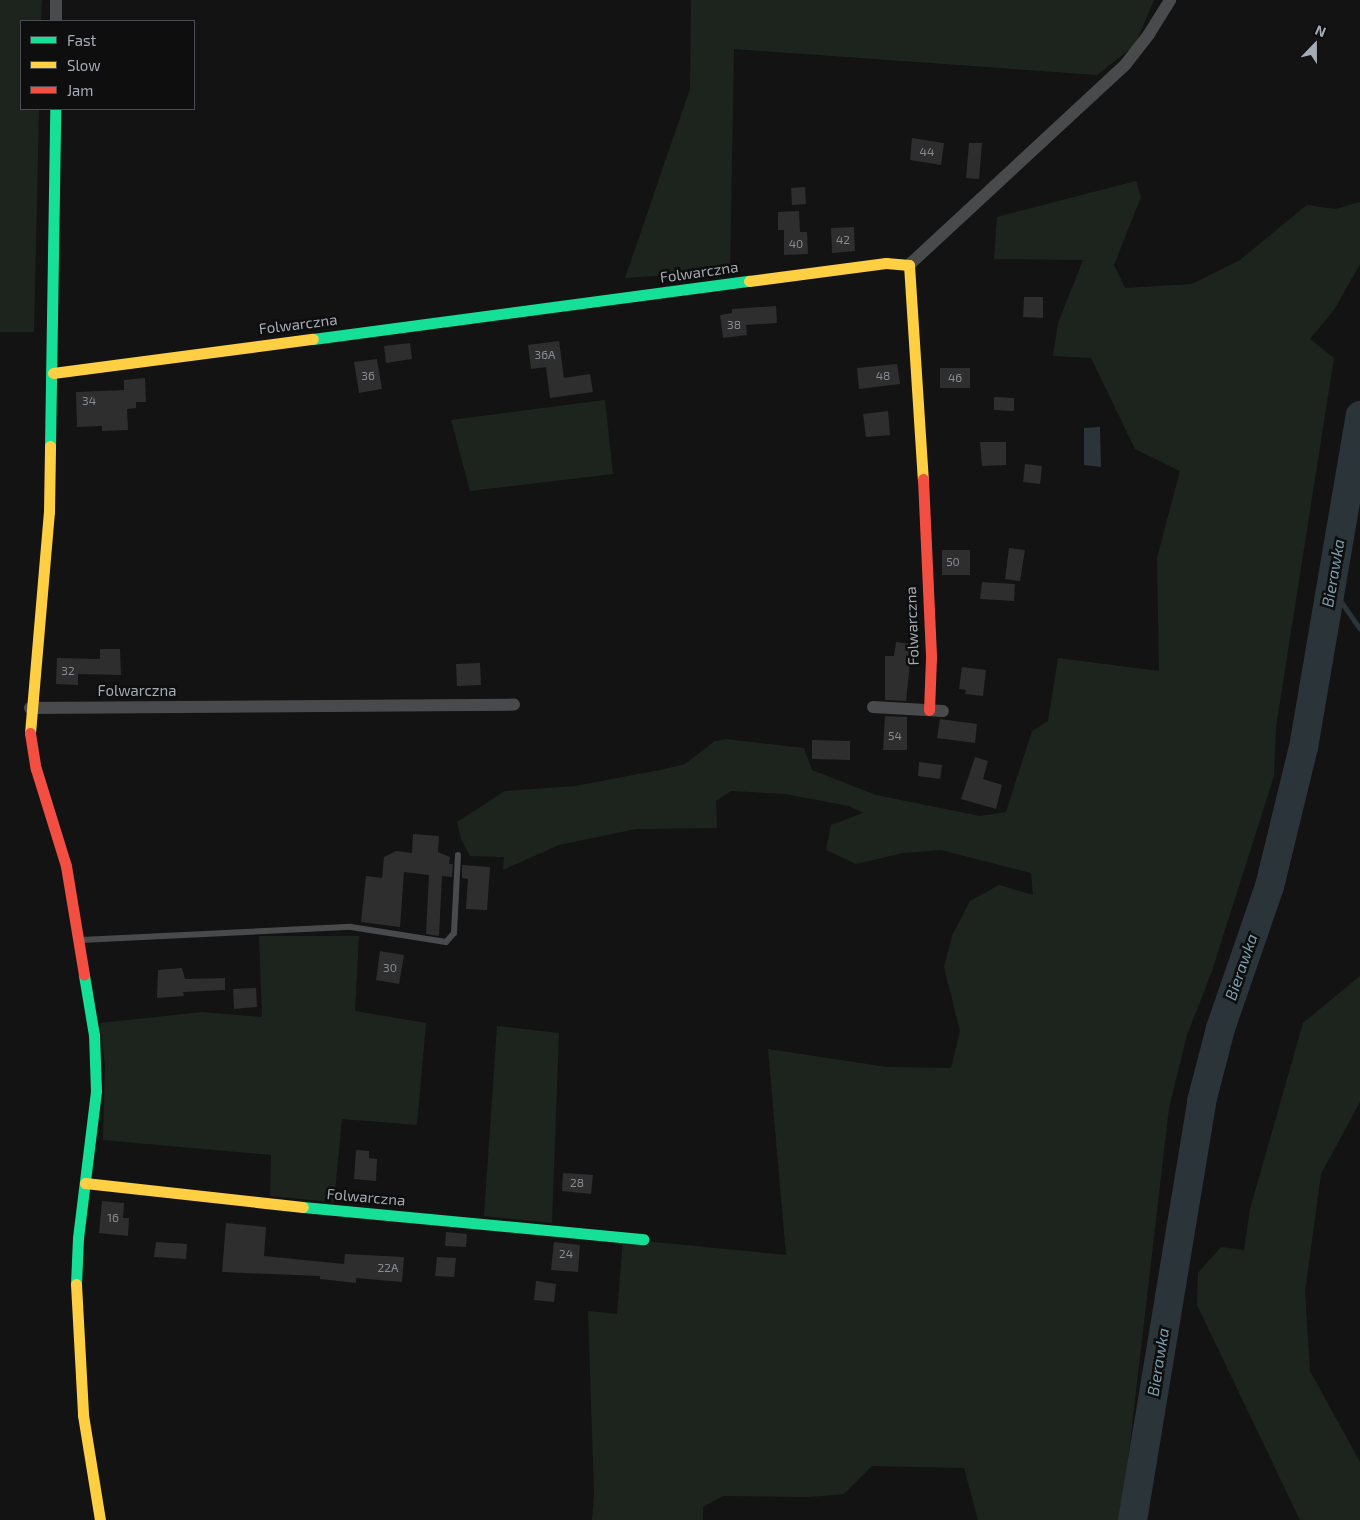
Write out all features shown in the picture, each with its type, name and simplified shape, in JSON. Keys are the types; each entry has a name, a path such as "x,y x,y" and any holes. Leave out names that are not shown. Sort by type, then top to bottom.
{"street":[{"path":"56,0 56,20"},
{"path":"908,265 1118,72 1149,34 1170,0"},
{"path":"55,110 52,373 47,545 30,708 34,760 66,866 80,940 96,1071 78,1238 77,1309 83,1415 100,1520"},
{"name":"Folwarczna","path":"52,373 886,263 908,265 919,390 930,658 929,710"},
{"name":"Folwarczna","path":"30,708 514,705"},
{"path":"873,707 942,711"},
{"name":"Folwarczna","path":"85,1183 302,1208 644,1239"}],"lane":[{"path":"80,940 351,927 446,942 454,933 458,855"}],"shaded area":[{"path":"0,0 42,0 41,20 20,20 20,110 39,110 34,332 0,332"},
{"path":"691,0 1154,0 1135,45 1097,75 734,49 730,271 625,278 690,89"},
{"path":"1136,181 1141,197 1114,265 1125,288 1192,284 1240,260 1307,205 1335,209 1360,202 1360,264 1334,310 1310,339 1334,358 1276,727 1274,776 1211,974 1187,1035 1169,1108 1121,1520 978,1520 964,1468 872,1466 844,1494 810,1497 723,1496 703,1507 703,1520 592,1520 594,1493 588,1311 617,1314 623,1239 786,1255 768,1049 887,1067 951,1068 960,1031 944,967 952,936 970,901 999,885 1033,895 1031,873 941,850 903,853 856,864 826,850 831,825 863,813 849,806 785,794 731,791 716,801 717,828 636,829 559,845 503,870 504,857 470,856 461,839 457,822 505,791 575,786 665,769 685,764 715,741 726,739 804,748 812,770 876,795 980,816 1006,812 1032,731 1048,721 1058,658 1159,671 1157,558 1180,471 1135,449 1091,358 1053,356 1058,323 1083,260 994,259 997,217"},
{"path":"605,400 613,474 470,491 451,420"},
{"path":"1100,427 1101,467 1084,465 1084,428"},
{"path":"259,936 359,936 355,1011 426,1023 417,1125 342,1119 334,1202 270,1196 271,1155 103,1140 105,1066 100,1023 202,1012 262,1017"},
{"path":"1360,976 1360,1102 1321,1174 1305,1292 1310,1371 1360,1462 1360,1520 1300,1520 1197,1305 1198,1273 1221,1247 1244,1250 1250,1209 1303,1023"},
{"path":"497,1026 559,1033 552,1223 484,1216"}],"building":[{"path":"912,138 944,143 941,165 910,160"},
{"path":"969,143 982,143 979,179 966,178"},
{"path":"805,187 806,204 792,205 791,188"},
{"path":"799,211 800,232 807,232 808,254 784,255 784,230 778,230 778,212"},
{"path":"854,227 855,251 832,253 831,228"},
{"path":"1024,297 1043,297 1043,318 1023,317"},
{"path":"776,306 777,323 746,325 747,335 723,338 720,315 732,313 732,309"},
{"path":"559,341 564,378 590,374 593,392 550,398 546,367 531,369 528,345"},
{"path":"410,343 412,359 386,363 384,346"},
{"path":"377,359 382,389 359,393 354,362"},
{"path":"897,364 900,384 859,389 857,368"},
{"path":"940,368 970,368 970,388 940,388"},
{"path":"145,378 146,402 136,402 136,408 127,409 128,430 102,431 102,426 77,427 76,392 124,390 124,380"},
{"path":"994,397 1014,398 1014,411 994,410"},
{"path":"888,411 890,435 866,437 863,414"},
{"path":"980,442 1006,442 1006,465 982,466"},
{"path":"1025,464 1042,466 1040,484 1023,482"},
{"path":"1009,548 1025,550 1020,581 1005,579"},
{"path":"942,550 970,550 970,575 942,575"},
{"path":"982,582 1015,584 1014,601 980,599"},
{"path":"896,642 912,644 906,701 885,700 885,656 894,656"},
{"path":"100,649 120,649 121,675 78,674 78,685 56,684 57,658 100,659"},
{"path":"480,663 481,685 457,686 456,664"},
{"path":"962,667 986,670 983,696 965,694 966,690 959,689"},
{"path":"885,716 907,717 907,750 883,750"},
{"path":"940,719 977,724 975,743 937,738"},
{"path":"812,740 850,741 850,760 812,759"},
{"path":"975,757 988,761 983,779 1002,785 996,809 961,799"},
{"path":"919,762 942,765 940,779 918,776"},
{"path":"413,834 439,836 438,852 450,857 449,864 453,864 452,877 442,876 439,936 426,934 429,875 404,872 400,927 361,922 366,876 382,878 384,857 396,851 412,853"},
{"path":"462,865 490,867 487,910 466,909 468,879 462,878"},
{"path":"380,951 404,955 399,984 376,980"},
{"path":"182,968 185,979 225,978 225,990 183,992 184,996 157,998 158,970"},
{"path":"256,988 257,1007 234,1009 233,989"},
{"path":"356,1150 369,1151 369,1158 377,1159 376,1181 354,1179"},
{"path":"563,1173 593,1175 591,1194 562,1191"},
{"path":"102,1201 124,1203 123,1218 129,1218 128,1236 99,1233"},
{"path":"226,1223 266,1227 264,1256 344,1264 345,1254 404,1257 402,1282 356,1278 356,1283 320,1279 320,1276 222,1272"},
{"path":"446,1232 467,1234 466,1247 445,1246"},
{"path":"156,1242 187,1244 186,1259 154,1257"},
{"path":"554,1242 580,1245 578,1272 551,1270"},
{"path":"437,1257 456,1258 454,1277 435,1276"},
{"path":"536,1281 556,1284 554,1302 534,1300"}],"waterway":[{"name":"Bierawka","path":"1132,1520 1201,1101 1220,1028 1269,886 1303,747 1360,415"},
{"path":"1330,586 1360,629"}],"traffic: fast":[{"path":"50,446 55,110"},
{"path":"313,339 749,281"},
{"path":"76,1284 78,1238 96,1091 94,1035 84,975"},
{"path":"303,1207 644,1239"}],"traffic: slow":[{"path":"749,281 886,263 909,265 923,479"},
{"path":"53,373 313,339"},
{"path":"30,733 49,512 50,446"},
{"path":"85,1183 303,1207"},
{"path":"76,1284 83,1415 100,1520"}],"traffic: jam":[{"path":"923,479 931,658 929,710"},
{"path":"30,733 36,769 66,866 84,975"}]}
